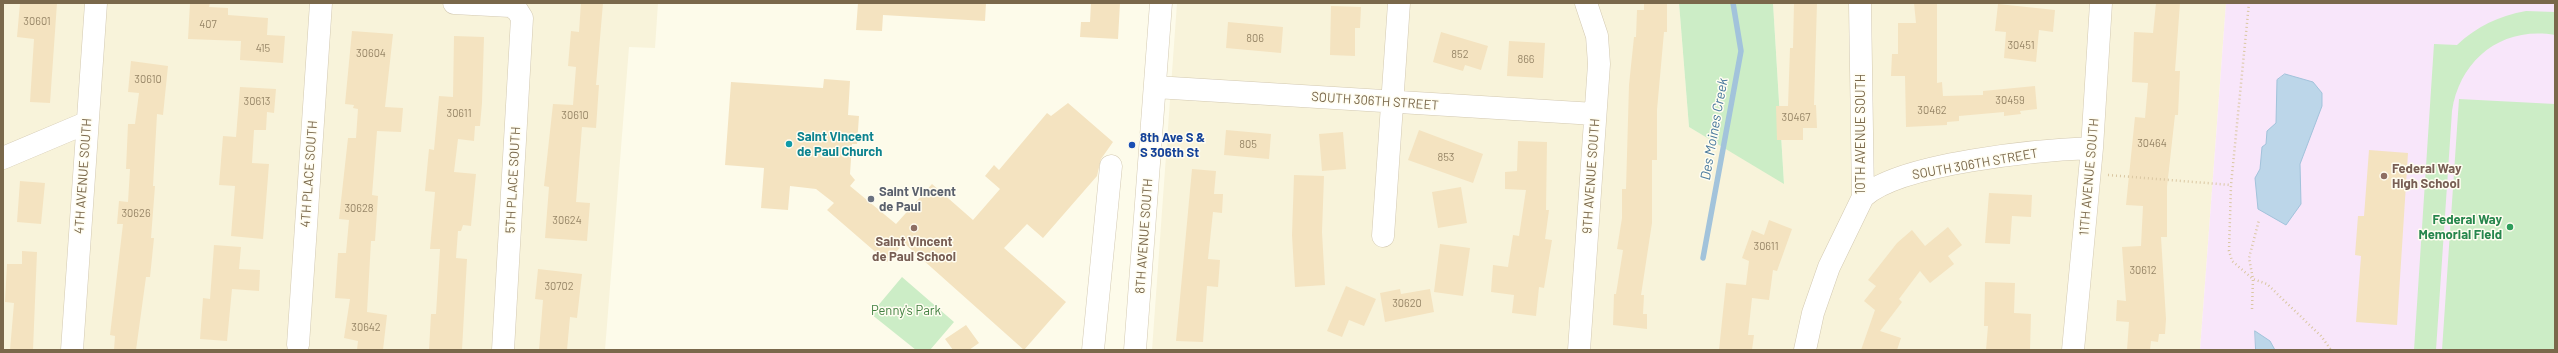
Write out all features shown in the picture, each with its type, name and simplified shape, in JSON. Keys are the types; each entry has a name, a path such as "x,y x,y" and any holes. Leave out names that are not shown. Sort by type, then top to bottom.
{"street":[{"name":"4TH AVENUE SOUTH","path":"72,350 86,123 96,3"},
{"name":"4TH PLACE SOUTH","path":"298,345 321,3"},
{"name":"5TH PLACE SOUTH","path":"454,3 510,6 518,11 522,18 503,350"},
{"name":"8TH AVENUE SOUTH","path":"1135,350 1161,3"},
{"path":"1382,236 1399,3"},
{"name":"9TH AVENUE SOUTH","path":"1579,350 1599,53 1593,20 1586,3"},
{"name":"10TH AVENUE SOUTH","path":"1805,350 1813,313 1829,267 1863,197 1860,3"},
{"name":"11TH AVENUE SOUTH","path":"2074,350 2090,174 2101,3"},
{"name":"SOUTH 306TH STREET","path":"1155,87 1596,114"},
{"path":"3,158 86,123"},
{"name":"SOUTH 306TH STREET","path":"1863,197 1879,185 1912,174 2028,154 2092,148"},
{"path":"1093,350 1112,166"}],"path":[{"path":"2249,3 2231,185 2229,251 2232,262 2253,279 2267,284 2321,336 2331,350"},
{"path":"2090,174 2231,185"},
{"path":"2252,309 2253,279 2249,258 2259,220"}],"shaded area":[{"path":"3,3 658,3 655,48 629,47 605,350 3,350"},
{"path":"1177,3 1679,3 1689,127 1784,183 1773,3 2226,3 2200,350 1152,350"},
{"name":"Federal Way High School","path":"2226,3 2555,3 2555,350 2200,350"}],"green space":[{"path":"1679,3 1773,3 1784,184 1689,127"},
{"path":"2526,11 2555,12 2555,35 2536,34 2518,36 2501,41 2487,50 2474,62 2464,76 2457,92 2452,111 2436,350 2414,350 2434,44 2457,45 2472,32 2489,23"},
{"name":"Federal Way Memorial Field","path":"2459,99 2555,104 2555,350 2442,350"},
{"name":"Penny's Park","path":"902,277 954,322 930,350 916,350 871,314"}],"water":[{"path":"2285,74 2313,82 2322,93 2322,106 2300,164 2301,204 2286,225 2258,209 2255,178 2260,169 2262,147 2266,144 2267,131 2276,123 2277,80"},
{"path":"2255,331 2270,341 2275,350 2256,350"}],"building":[{"path":"20,3 57,3 50,103 30,102 34,39 17,37"},
{"path":"190,3 210,3 209,7 228,8 228,15 268,18 267,35 285,36 283,63 240,60 241,41 188,39"},
{"path":"581,3 603,3 596,85 599,85 596,128 582,127 576,202 590,203 587,241 545,238 549,187 544,186 553,104 573,105 576,67 568,66 571,31 579,32"},
{"path":"858,3 986,3 985,21 883,15 882,31 856,30"},
{"path":"1091,3 1120,3 1118,39 1080,37 1081,22 1090,22"},
{"path":"1644,3 1667,3 1667,32 1664,32 1657,110 1657,160 1652,160 1652,223 1641,295 1644,295 1643,314 1647,314 1647,329 1613,325 1614,294 1616,294 1623,250 1617,249 1622,218 1622,189 1626,189 1629,85 1634,37 1636,37 1637,10 1644,10"},
{"path":"1794,3 1817,3 1814,105 1816,105 1817,128 1803,128 1803,140 1777,140 1776,106 1788,106 1790,48 1793,48"},
{"path":"1914,3 1937,3 1937,83 1942,82 1943,96 1983,95 1983,91 2035,86 2037,109 2020,111 2021,114 2004,116 2004,112 1959,116 1959,121 1947,122 1947,125 1906,127 1905,76 1891,76 1892,54 1898,54 1898,23 1916,23"},
{"path":"2156,3 2180,3 2175,71 2180,71 2178,115 2175,115 2167,187 2167,237 2161,237 2166,319 2165,334 2159,334 2158,342 2151,341 2150,350 2127,350 2129,322 2116,321 2117,300 2126,301 2122,247 2141,246 2143,206 2126,205 2135,117 2145,118 2148,83 2132,82 2134,32 2153,33"},
{"path":"1998,4 2055,10 2053,32 2039,30 2036,62 2004,58 2006,32 1995,31"},
{"path":"1331,6 1361,7 1360,28 1355,28 1355,56 1330,55"},
{"path":"1228,22 1283,27 1281,53 1226,48"},
{"path":"352,31 393,34 385,107 403,108 401,132 377,131 372,195 378,196 375,241 371,241 367,312 387,315 383,350 357,350 358,341 344,338 350,299 335,298 338,253 346,253 349,220 339,219 348,138 356,138 358,109 353,108 354,105 345,104"},
{"path":"1441,32 1488,46 1481,70 1465,65 1463,71 1433,62"},
{"path":"454,36 484,37 482,103 480,126 475,126 474,141 458,139 454,172 476,174 471,226 463,225 461,231 458,231 456,258 467,259 462,350 429,350 431,314 436,314 440,249 430,249 435,192 425,191 429,149 434,150 439,96 453,97"},
{"path":"1509,41 1545,43 1543,78 1507,76"},
{"path":"131,61 168,66 163,115 157,114 153,186 155,186 151,238 154,238 150,277 146,277 136,350 114,350 115,336 110,335 123,224 117,224 119,201 128,202 130,169 126,169 128,124 135,124 139,93 128,92"},
{"name":"Saint Vincent de Paul School","path":"824,79 850,81 848,115 859,116 857,144 852,144 850,174 855,180 850,186 896,224 932,184 973,220 1000,189 985,176 994,165 999,170 1047,113 1051,116 1068,103 1113,142 1101,159 1097,176 1043,238 1027,224 1004,248 1066,302 1024,350 904,243 887,262 827,210 834,203 816,189 790,186 788,210 761,208 764,168 725,165 731,82 823,88"},
{"path":"240,87 276,89 274,113 267,112 266,130 254,130 252,163 269,164 263,239 231,236 235,186 219,185 223,136 236,137"},
{"path":"1226,130 1271,134 1269,159 1224,155"},
{"path":"1419,130 1483,154 1473,183 1408,160"},
{"path":"1343,132 1346,169 1322,171 1319,134"},
{"path":"1518,141 1547,142 1546,210 1549,210 1545,239 1552,240 1544,288 1539,287 1536,316 1512,313 1514,295 1491,292 1493,265 1508,267 1513,235 1519,236 1526,190 1505,189 1505,172 1517,171"},
{"path":"2369,150 2408,153 2397,325 2356,322 2361,256 2355,255 2358,216 2364,216"},
{"path":"1192,169 1216,171 1214,194 1223,194 1222,213 1213,212 1208,259 1220,260 1218,287 1207,286 1203,342 1176,341"},
{"path":"1294,175 1324,176 1322,232 1325,285 1295,287 1292,235"},
{"path":"20,181 45,183 41,224 17,222"},
{"path":"1461,187 1467,223 1438,228 1432,192"},
{"path":"1989,193 2032,195 2031,217 2012,216 2010,244 1985,243"},
{"path":"1769,220 1792,229 1777,271 1773,270 1769,300 1752,298 1748,335 1754,335 1752,350 1719,350 1726,283 1746,285 1749,261 1742,258 1752,230 1764,235"},
{"path":"1948,227 1962,245 1948,256 1954,264 1930,283 1920,271 1899,299 1902,302 1880,331 1901,338 1897,350 1861,350 1875,310 1864,301 1876,286 1868,280 1897,243 1912,230 1925,246"},
{"path":"1440,244 1470,248 1463,296 1434,292"},
{"path":"214,245 241,247 239,269 260,270 259,291 232,289 227,341 200,339 203,298 210,299"},
{"path":"22,251 37,252 33,350 10,350 14,303 5,302 7,264 22,264"},
{"path":"538,269 582,274 577,318 570,317 567,350 539,350 543,300 535,299"},
{"path":"1985,282 2015,283 2014,313 2031,314 2030,350 1986,350 1988,326 1984,326"},
{"path":"1346,286 1376,299 1364,326 1349,320 1342,337 1327,331"},
{"path":"1400,289 1401,294 1430,289 1434,312 1385,322 1380,293"},
{"path":"966,325 979,343 969,350 953,350 945,339"}],"waterway":[{"name":"Des Moines Creek","path":"1703,258 1741,51 1733,3"}],"place":[{"name":"Saint Vincent de Paul Church","path":"789,144"},
{"name":"8th Ave S & S 306th St","path":"1132,145"},
{"name":"Federal Way High School","path":"2384,176"},
{"name":"Saint Vincent de Paul","path":"871,199"},
{"name":"Federal Way Memorial Field","path":"2510,227"},
{"name":"Saint Vincent de Paul School","path":"914,228"}]}
